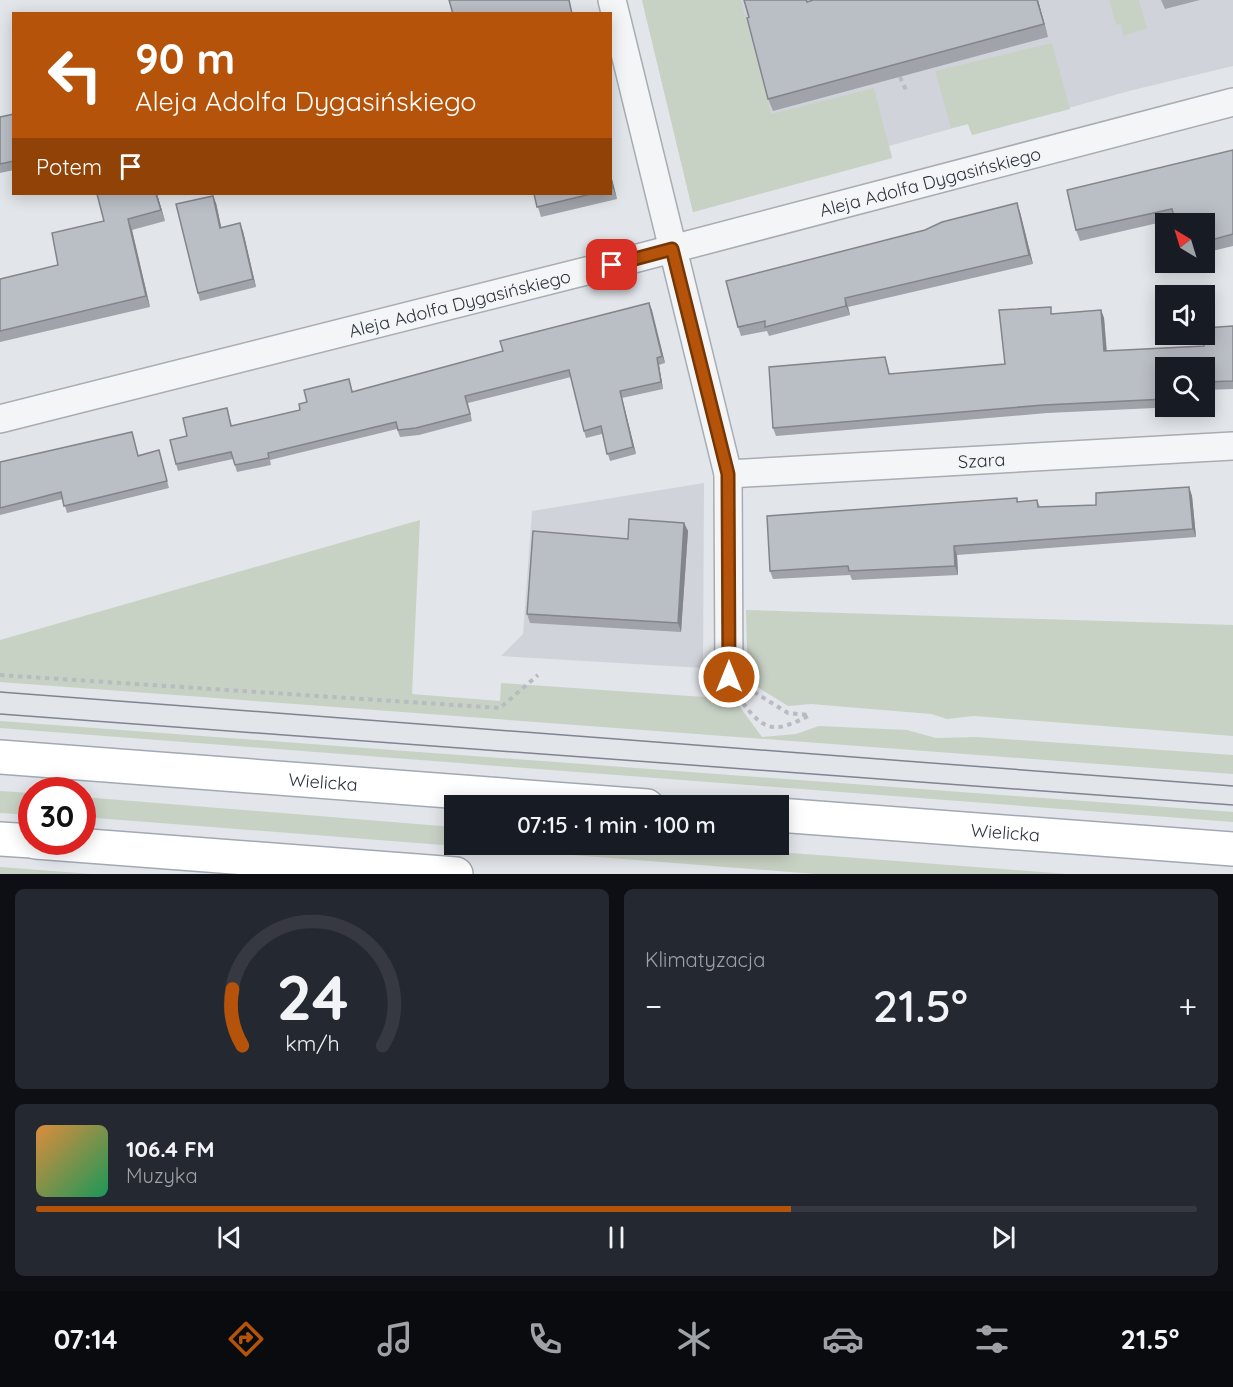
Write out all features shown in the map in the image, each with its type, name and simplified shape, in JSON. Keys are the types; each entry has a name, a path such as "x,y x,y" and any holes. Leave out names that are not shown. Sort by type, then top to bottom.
{"main road":[{"name":"Wielicka","path":"0,758 499,795"},
{"name":"Wielicka","path":"789,816 1233,849"},
{"path":"0,839 18,840"},
{"path":"96,846 456,874"}],"street":[{"path":"612,0 728,474 729,677"},
{"name":"Aleja Adolfa Dygasińskiego","path":"0,419 672,249 1233,102"},
{"name":"Szara","path":"728,474 1233,446"}],"path":[{"path":"900,77 906,90"},
{"path":"0,675 500,708 538,675"},
{"path":"729,677 788,713 810,715 786,728 771,728 759,722 744,704 729,677"}],"shaded area":[{"path":"642,0 1233,0 1233,66 1129,91 972,135 968,124 889,146 892,158 693,212"},
{"path":"704,483 703,668 501,656 523,634 532,511"}],"green space":[{"path":"642,0 741,0 771,114 874,88 892,158 693,212"},
{"path":"1109,0 1139,0 1147,28 1123,36 1121,24 1116,25"},
{"path":"1052,43 1070,109 972,135 968,124 951,128 935,71"},
{"path":"420,520 412,694 500,701 501,683 734,699 762,737 796,734 819,726 907,730 936,738 977,737 1233,755 1233,774 0,682 0,640"},
{"path":"746,610 1233,625 1233,736 974,716 947,719 931,714 811,704 788,706 748,681"},
{"path":"0,721 1233,812 1233,822 0,728"},
{"path":"0,791 18,792 18,814 0,813"},
{"path":"96,798 444,826 444,845 96,818"},
{"path":"789,853 1067,874 815,874 571,855 789,855"},
{"path":"0,867 92,874 0,874"}],"building":[{"path":"449,0 569,0 572,12 452,12"},
{"path":"744,0 806,0 807,2 813,0 1037,0 1044,24 768,99"},
{"path":"12,114 12,161 0,164 0,117"},
{"path":"1233,150 1233,234 1215,239 1215,213 1173,213 1172,209 1076,230 1067,190"},
{"path":"97,195 156,195 161,210 128,219 146,296 0,331 0,279 58,265 52,233 104,221"},
{"path":"534,195 587,195 537,207"},
{"path":"213,196 220,228 240,223 253,279 198,293 176,204"},
{"path":"1017,203 1029,255 845,298 846,306 765,327 765,321 738,327 726,281 925,230 942,222"},
{"path":"649,303 662,356 657,358 661,382 620,391 633,447 607,454 601,426 584,431 569,370 465,396 470,414 416,428 398,430 396,422 268,453 269,458 235,465 231,452 176,464 170,440 187,436 183,418 227,408 231,426 300,410 299,404 307,402 304,390 349,379 352,392 503,351 500,341"},
{"path":"1051,307 1051,314 1101,310 1104,351 1215,345 1215,327 1233,326 1233,381 1215,382 1215,357 1155,357 1155,400 1044,405 773,428 769,367 885,357 889,374 1005,364 999,310"},
{"path":"132,432 138,456 159,450 167,481 64,506 61,492 0,508 0,462"},
{"path":"1189,487 1193,529 954,546 955,566 849,571 848,566 770,571 767,516 1017,498 1017,502 1037,500 1038,507 1096,505 1096,493"},
{"path":"629,519 684,523 678,623 527,614 533,531 628,539"}],"tram line":[{"path":"0,692 1233,786"},
{"path":"0,714 1233,805"}],"route":[{"path":"612,265 672,249 728,474 729,677"}]}
